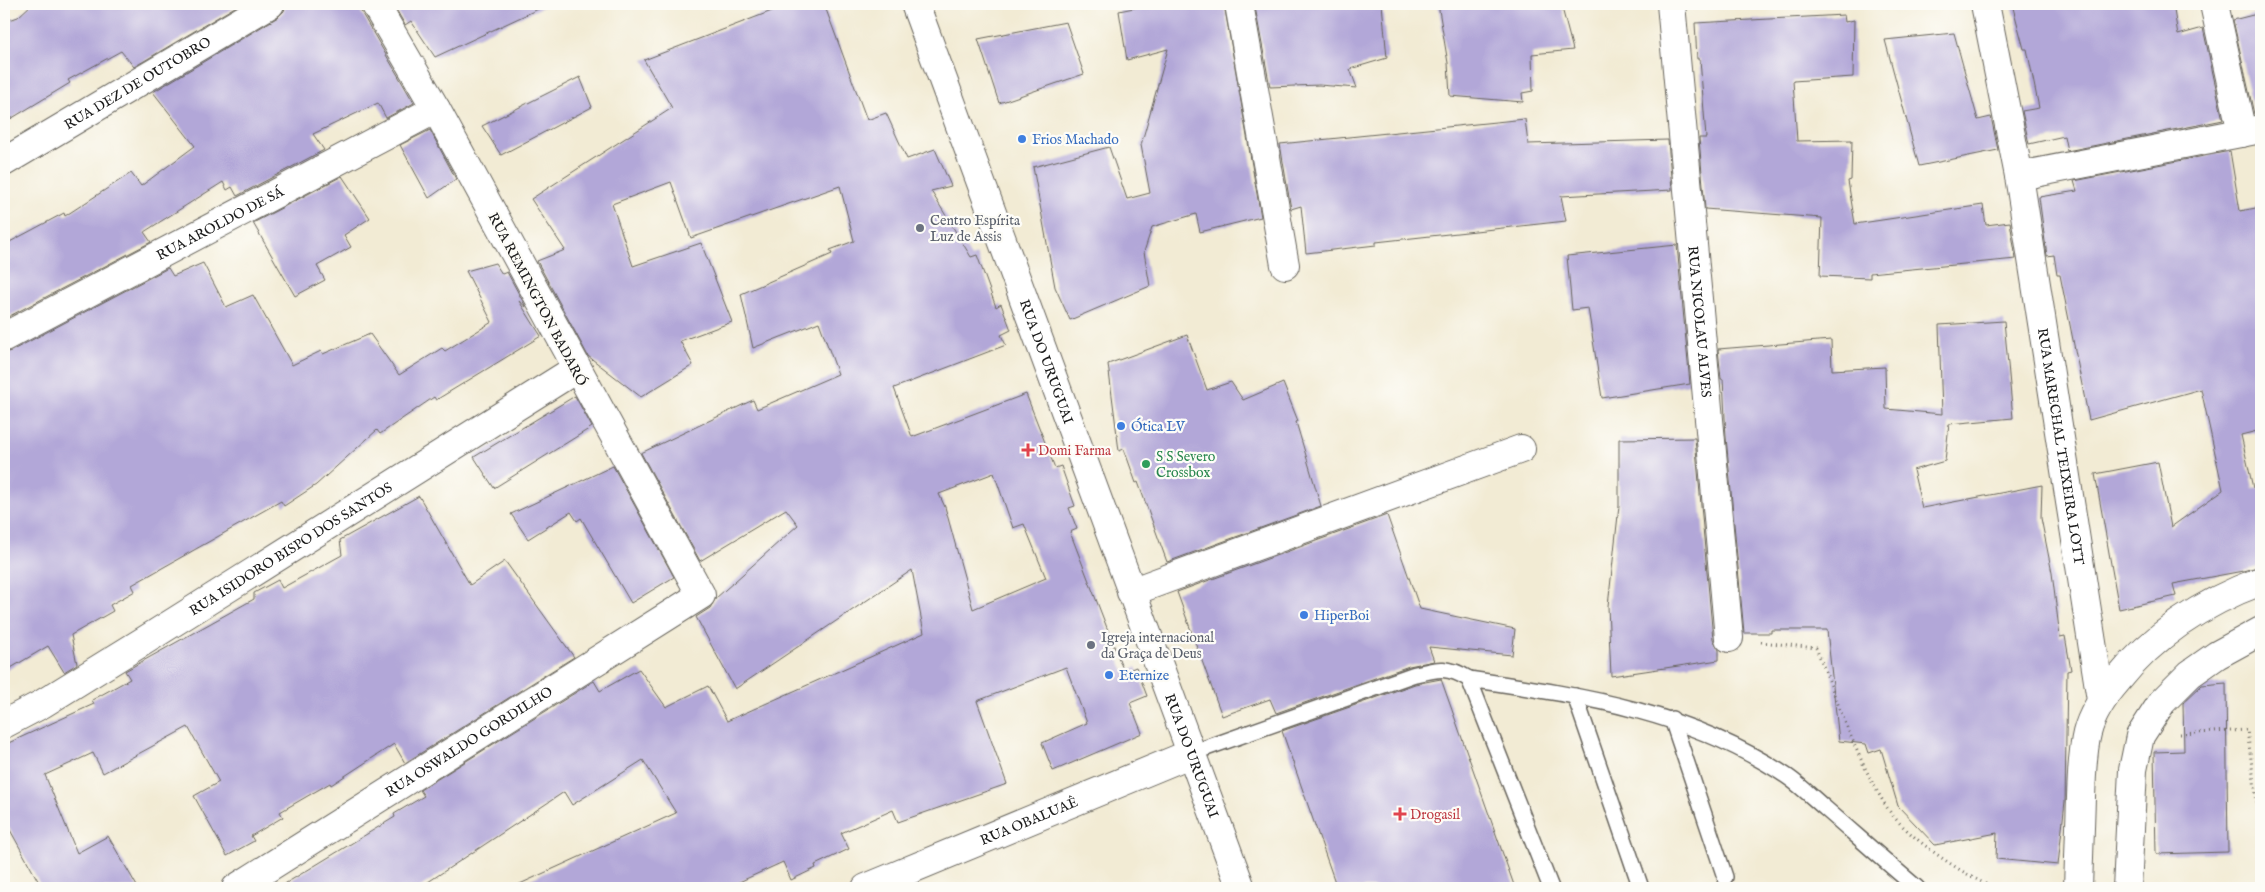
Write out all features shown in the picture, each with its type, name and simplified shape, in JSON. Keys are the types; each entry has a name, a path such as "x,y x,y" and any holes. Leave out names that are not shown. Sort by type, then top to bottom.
{"street":[{"name":"RUA DEZ DE OUTOBRO","path":"4,162 270,4"},
{"name":"RUA REMINGTON BADARÓ","path":"375,4 436,109 701,596"},
{"name":"RUA DO URUGUAI","path":"915,4 1241,888"},
{"path":"1239,4 1285,265"},
{"name":"RUA NICOLAU ALVES","path":"1671,4 1729,638"},
{"name":"RUA MARECHAL TEIXEIRA LOTT","path":"1985,4 2019,176 2101,700"},
{"path":"2019,176 2251,131 2214,4"},
{"name":"RUA AROLDO DE SÁ","path":"4,337 436,109"},
{"name":"RUA ISIDORO BISPO DOS SANTOS","path":"4,724 42,704 147,639 576,369"},
{"path":"1131,592 1521,449"},
{"path":"2078,888 2082,768 2087,733 2101,700 2131,663 2159,636 2193,612 2238,589 2261,581"},
{"name":"RUA OSWALDO GORDILHO","path":"236,888 701,596"},
{"path":"2127,888 2132,770 2140,736 2162,702 2190,674 2218,655 2261,631"},
{"name":"RUA OBALUAÊ","path":"866,888 1192,753"}],"lane":[{"path":"1192,753 1412,675 1440,668 1457,672 1470,679 1575,696 1628,707 1672,719 1746,753 1788,778 1917,888"},
{"path":"1470,679 1551,888"},
{"path":"1575,696 1642,888"},
{"path":"1672,719 1725,877"}],"path":[{"path":"1729,638 1816,648 1863,762 1889,810 1926,847 1982,883 1995,888"},
{"path":"2140,736 2247,730 2261,832"}],"building":[{"path":"32,4 240,4 134,67 121,51 68,80 70,83 4,123 4,22 18,17"},
{"path":"286,4 359,4 361,12 414,103 386,118 378,103 313,134 324,150 237,196 232,187 227,190 223,182 144,232 151,242 4,319 4,245 64,213 65,216 131,173 141,186 195,146 153,92 278,17 284,11"},
{"path":"393,4 549,4 435,57 411,21 405,25"},
{"path":"790,4 824,4 867,120 886,113 907,159 935,149 951,186 931,191 971,257 977,255 996,307 1001,304 1011,330 1001,335 1006,345 894,388 912,437 1026,394 1055,468 1061,466 1075,506 1069,508 1077,529 1070,532 1124,672 1136,667 1147,696 1130,703 1142,733 1053,771 1042,743 1087,723 1066,667 977,701 1007,784 898,822 893,810 841,833 849,849 815,865 816,868 791,880 783,862 726,888 511,888 676,813 643,760 572,805 564,792 419,888 278,888 395,817 394,814 424,796 420,790 594,681 600,691 639,669 666,707 708,686 727,721 924,633 912,570 735,689 696,617 710,608 716,598 798,525 786,509 700,561 641,453 753,400 757,409 838,374 819,322 753,348 741,294 832,254 830,250 854,241 840,186 691,238 671,182 612,204 633,266 701,243 732,322 680,341 693,365 641,397 588,356 537,261 565,250 531,199 672,108 644,60","holes":["994,473 1013,528 1024,524 1046,578 973,609 945,507 939,494"]},
{"path":"1153,4 1224,4 1261,217 1200,232 1196,214 1152,227 1144,252 1150,286 1070,320 1055,287 1033,167 1109,147 1127,199 1150,193 1141,145 1168,49 1127,60 1119,11"},
{"path":"1271,4 1382,4 1387,58 1350,69 1357,88 1319,85 1270,87 1255,7"},
{"path":"1438,4 1561,4 1573,50 1532,54 1533,91 1522,93 1523,102 1450,96 1448,63"},
{"path":"2012,4 2173,4 2178,35 2203,28 2223,120 2067,151 2064,136 2029,144 2022,111 2039,108 2027,49 2024,49"},
{"path":"2261,13 2261,114 2254,114 2233,20"},
{"path":"1844,15 1845,22 1854,20 1853,77 1793,81 1797,141 1852,140 1851,180 1848,181 1855,224 1983,205 1986,225 2010,222 2016,259 1870,273 1870,278 1820,276 1822,218 1705,209 1699,138 1706,138 1700,59 1697,59 1695,23"},
{"path":"1066,22 1084,74 999,103 978,39"},
{"path":"1954,33 1978,120 1991,117 1998,150 1919,166 1885,40"},
{"path":"580,77 592,107 501,155 482,126"},
{"path":"1525,119 1528,144 1668,140 1672,190 1561,196 1566,221 1376,242 1376,245 1306,253 1301,206 1291,209 1280,144"},
{"path":"430,130 456,179 429,198 400,145"},
{"path":"2230,151 2240,211 2261,207 2261,430 2241,435 2253,488 2261,487 2261,566 2173,584 2176,596 2119,609 2095,474 2158,462 2171,527 2223,490 2201,389 2089,420 2060,275 2057,275 2054,255 2047,256 2039,197 2077,191 2074,181"},
{"path":"342,176 370,218 344,235 351,247 317,266 325,280 295,296 253,223"},
{"path":"1677,245 1690,384 1602,398 1588,308 1572,310 1567,256"},
{"path":"203,263 226,307 253,295 292,365 321,351 323,354 370,334 399,375 442,348 445,351 492,322 466,271 495,263 502,274 507,272 526,307 519,301 541,336 436,400 434,397 380,434 377,430 316,485 284,506 281,501 132,585 135,591 110,605 113,611 71,635 77,664 64,672 48,646 4,672 4,353 168,268 173,276"},
{"path":"2004,321 2013,418 1949,424 1945,461 1913,470 1922,508 2042,485 2041,518 2052,573 2060,637 2065,636 2071,670 2067,671 2065,801 2058,865 1996,859 1997,833 1935,845 1898,806 1881,749 1869,753 1866,744 1839,741 1827,630 1771,630 1771,633 1744,633 1726,437 1723,379 1721,379 1718,349 1831,340 1832,370 1885,367 1886,409 1942,414 1939,325"},
{"path":"1187,335 1207,390 1231,382 1243,400 1283,383 1298,421 1296,422 1321,506 1167,562 1124,449 1119,451 1108,364"},
{"path":"575,396 592,427 494,488 474,457"},
{"path":"1695,438 1713,639 1719,650 1719,660 1611,676 1608,606 1619,506 1619,439"},
{"path":"613,466 674,577 631,603 581,518 577,521 571,512 528,539 511,514"},
{"path":"419,496 470,585 505,561 574,657 405,763 394,744 331,785 330,783 280,812 283,817 251,836 254,841 227,856 194,796 219,782 188,727 103,773 93,753 45,775 77,853 108,836 138,888 42,888 4,819 4,745 94,704 92,700 130,679 125,671 254,599 254,593 278,580 282,588 342,555 340,540"},
{"name":"HiperBoi","path":"1387,515 1420,609 1515,629 1512,655 1429,647 1434,661 1409,666 1276,713 1270,699 1222,716 1177,592"},
{"name":"Drogasil","path":"1441,679 1515,888 1337,888 1282,731 1415,684"},
{"path":"2226,683 2228,852 2156,854 2154,752 2184,751 2183,703 2202,685"}],"place":[{"name":"Frios Machado","path":"1022,139"},
{"name":"Centro Espírita Luz de Assis","path":"920,228"},
{"name":"Ótica LV","path":"1121,426"},
{"name":"Domi Farma","path":"1028,450"},
{"name":"S S Severo Crossbox","path":"1146,464"},
{"name":"HiperBoi","path":"1304,615"},
{"name":"Igreja internacional da Graça de Deus","path":"1091,645"},
{"name":"Eternize","path":"1109,675"},
{"name":"Drogasil","path":"1400,814"}]}
